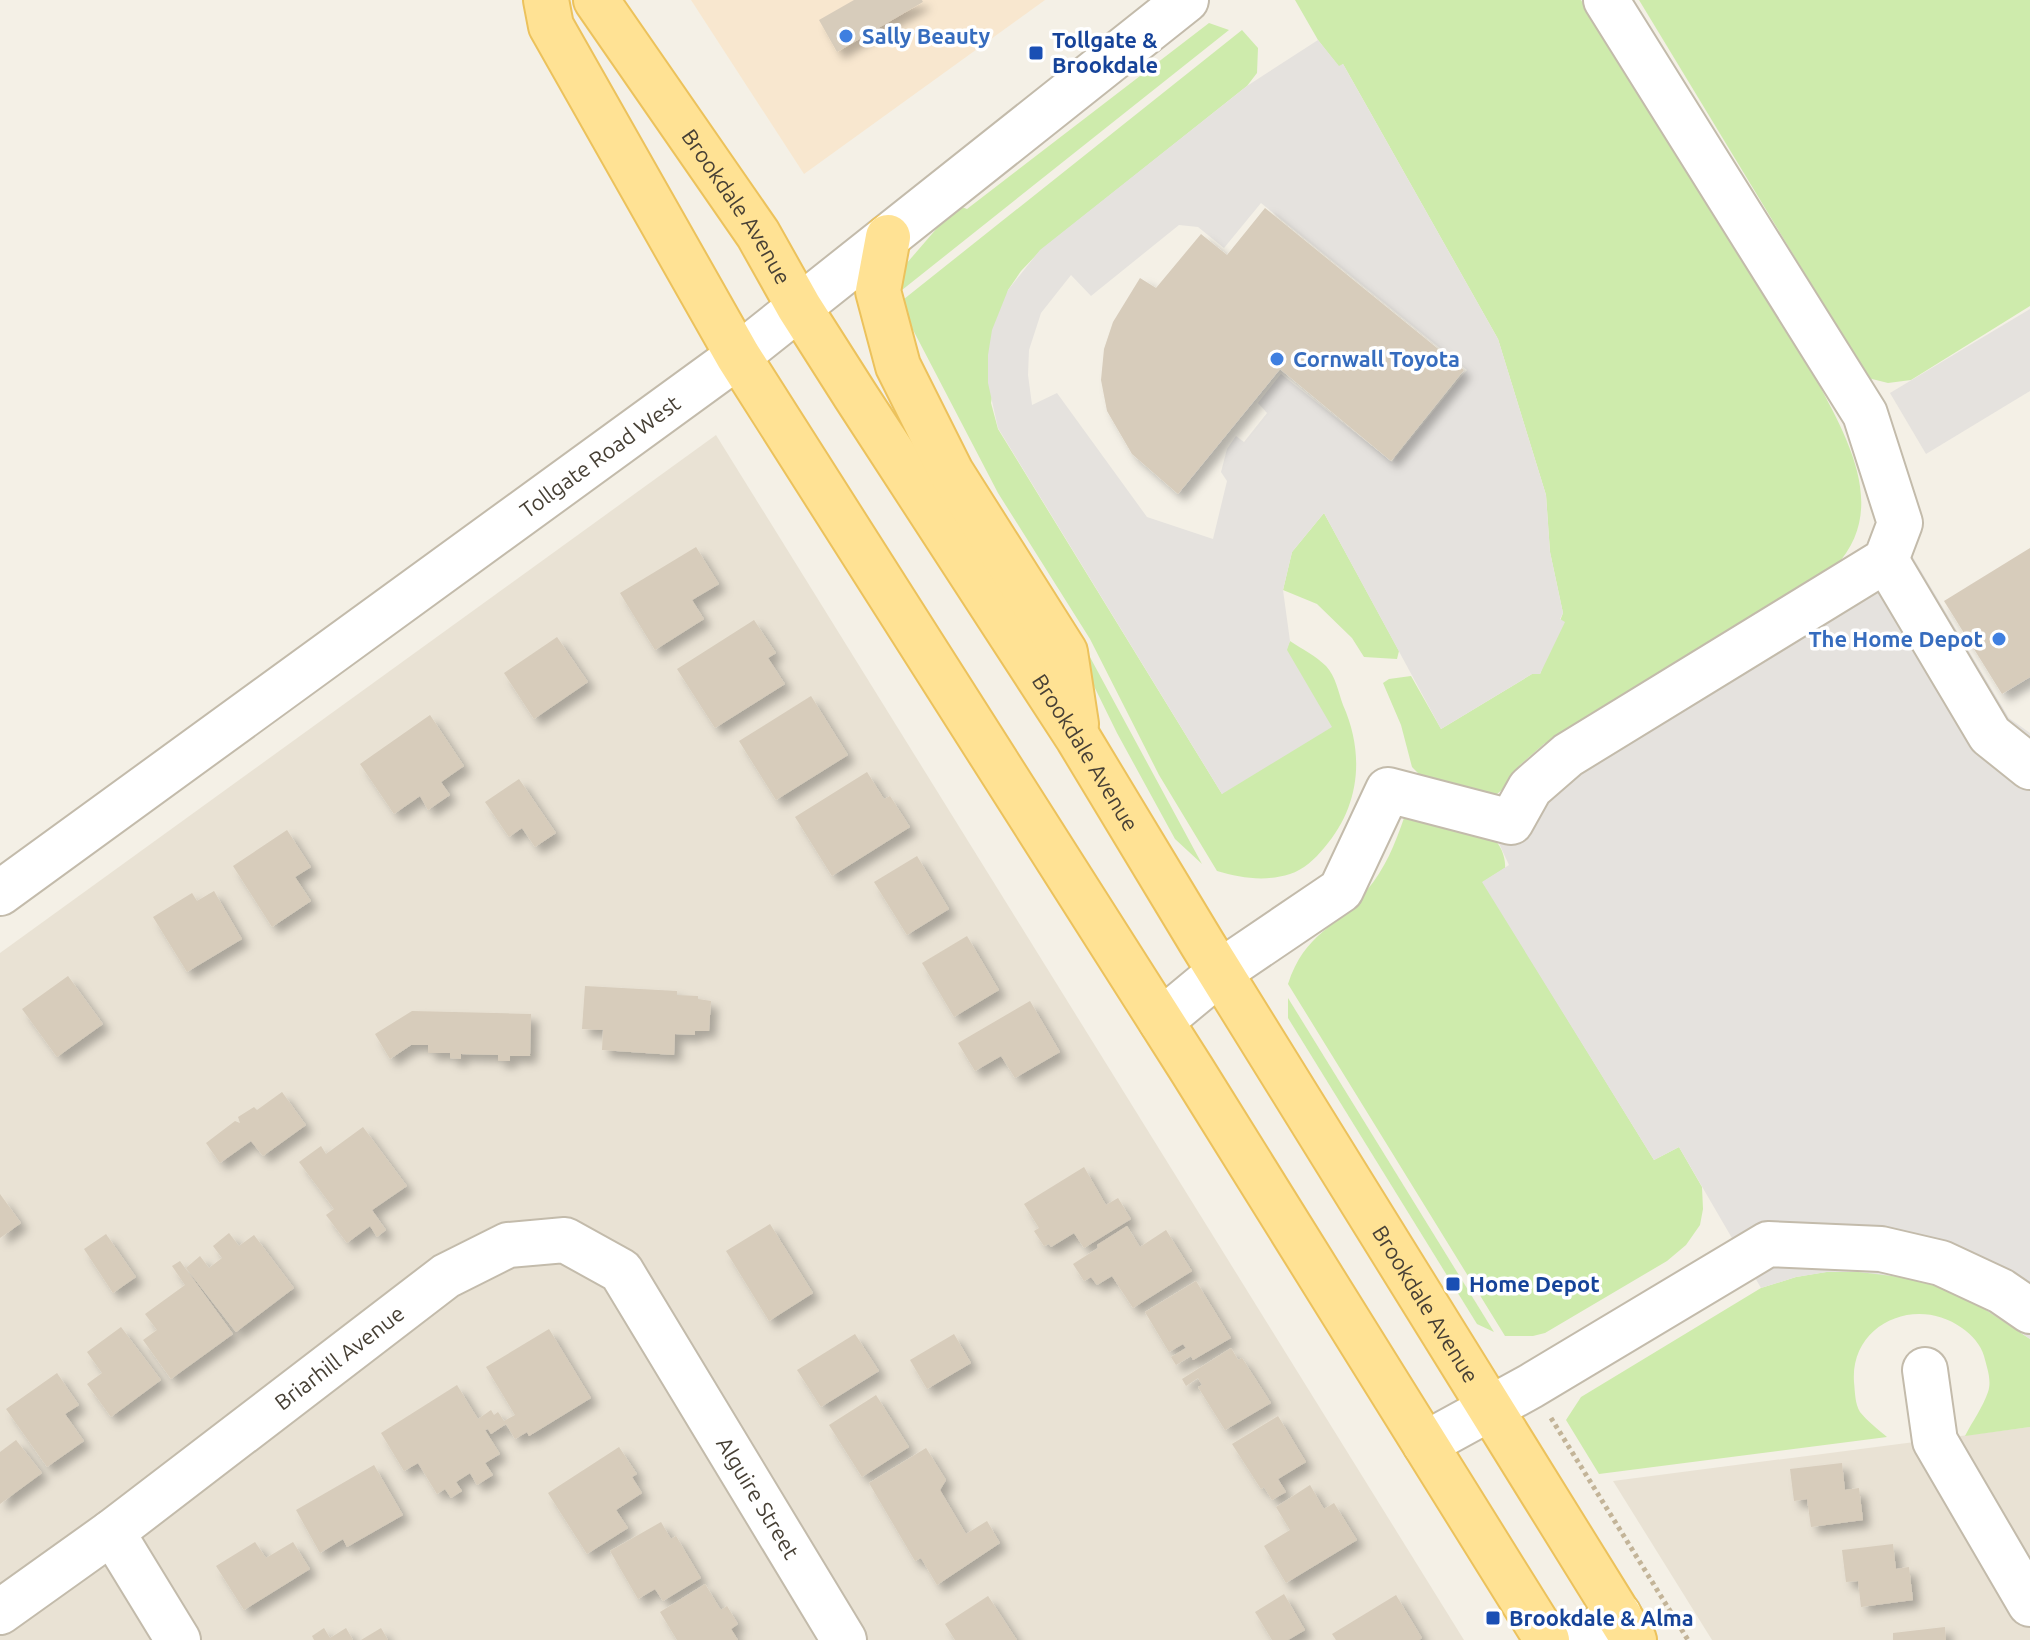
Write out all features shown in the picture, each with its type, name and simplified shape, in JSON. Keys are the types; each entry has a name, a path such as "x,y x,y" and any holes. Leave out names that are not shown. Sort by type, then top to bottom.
{"main road":[{"path":"546,0 551,26 738,356 1161,1021 1547,1640"},
{"name":"Brookdale Avenue","path":"596,0 758,234 799,307 1078,738 1626,1628"},
{"path":"888,237 878,291 898,366 951,472 1065,652 1078,738"}],"street":[{"name":"Tollgate Road West","path":"0,893 738,356 1186,0"},
{"path":"1161,1021 1220,972 1341,890 1388,790 1511,822 1530,788 1568,755 1886,560 1900,523 1865,414 1606,0"},
{"path":"1886,560 1990,735 2030,767"},
{"name":"Briarhill Avenue","path":"0,1612 112,1532 446,1276 508,1245 565,1240 621,1271 671,1355"},
{"path":"1425,1444 1531,1386 1768,1244 1881,1249 1941,1263 2001,1291 2030,1311"},
{"name":"Alguire Street","path":"671,1355 844,1640"},
{"path":"1925,1370 1935,1441 2030,1604"},
{"path":"112,1532 178,1640"},
{"path":"1579,1640 1626,1628"}],"path":[{"path":"1531,1386 1688,1640"}],"shaded area":[{"path":"691,0 1045,0 804,174"},
{"path":"1318,40 1339,66 1343,64 1498,339 1546,495 1550,552 1563,613 1560,619 1565,622 1540,674 1532,674 1441,729 1324,513 1292,552 1283,590 1290,641 1287,650 1332,727 1222,794 998,428 988,383 988,355 992,330 1008,290 1040,250 1247,86","holes":["1261,203 1467,370 1392,462 1281,374 1258,403 1267,413 1244,442 1236,436 1227,449 1221,472 1227,481 1213,539 1147,517 1057,393 1032,405 1028,375 1029,350 1041,313 1071,275 1091,296 1179,225 1198,227 1224,248"]},
{"path":"2030,309 2030,391 1926,454 1890,393"},
{"path":"716,435 1464,1640 0,1640 0,953"},
{"path":"1896,529 2009,718 2030,733 2030,1339 1969,1299 1924,1280 1859,1272 1827,1272 1796,1277 1761,1288 1679,1147 1654,1160 1482,882 1509,865 1496,837 1508,787 1520,766 1544,744"},
{"path":"2030,1427 2030,1640 1712,1640 1613,1481"}],"green space":[{"path":"1295,0 1581,0 1817,381 1851,450 1858,474 1861,498 1859,522 1851,545 1835,567 1544,744 1520,765 1510,783 1497,794 1480,798 1424,779 1412,767 1401,725 1383,683 1389,679 1411,676 1441,729 1532,674 1540,674 1563,613 1550,552 1546,495 1498,339 1343,64 1339,67 1318,40"},
{"path":"1639,0 2030,0 2030,306 1911,380 1888,383 1868,378"},
{"path":"1209,23 1229,30 897,294 906,264 957,205 967,209"},
{"path":"1242,30 1258,48 1257,73 1247,86 1041,250 1008,290 991,403 998,429 1222,794 1290,641 1322,662 1332,675 1354,742 1356,761 1352,798 1336,832 1313,860 1290,874 1262,878 1217,871 1159,775 1090,639 998,493 899,303"},
{"path":"919,359 973,466 1078,635 1202,864 1175,839 1089,676 962,462"},
{"path":"1324,513 1399,651 1397,659 1364,657 1352,638 1317,604 1283,590 1292,552"},
{"path":"1407,817 1445,828 1483,834 1498,844 1505,868 1483,882 1654,1160 1679,1147 1702,1187 1700,1225 1686,1245 1667,1261 1545,1333 1505,1336 1288,984 1312,942 1355,903 1379,874"},
{"path":"1288,998 1494,1332 1477,1324 1288,1018"},
{"path":"1826,1272 1880,1273 1934,1283 1975,1302 2030,1339 2030,1427 1965,1436 1989,1388 1983,1352 1969,1334 1944,1318 1926,1314 1907,1315 1890,1320 1875,1330 1863,1344 1856,1361 1854,1382 1858,1409 1887,1437 1599,1474 1566,1420 1581,1397 1761,1288"}],"building":[{"name":"Sally Beauty","path":"854,0 923,2 837,52 819,20"},
{"name":"Cornwall Toyota","path":"1265,208 1464,370 1391,461 1280,369 1178,494 1132,454 1107,411 1101,380 1104,349 1113,322 1140,278 1156,288 1201,234 1227,255"},
{"path":"696,547 719,584 692,600 704,619 655,650 620,593"},
{"name":"The Home Depot","path":"2030,548 2030,677 2002,694 1944,601"},
{"path":"754,620 776,653 768,658 785,684 715,728 677,669"},
{"path":"557,637 588,682 534,719 504,673"},
{"path":"811,696 848,755 776,800 739,741"},
{"path":"430,715 464,766 441,782 450,795 428,810 420,796 394,814 360,764"},
{"path":"867,772 884,799 890,796 910,827 832,876 795,817"},
{"path":"519,779 556,833 535,847 522,828 509,837 485,802"},
{"path":"287,830 311,867 295,877 311,901 272,927 233,866"},
{"path":"917,856 949,909 907,935 874,882"},
{"path":"214,891 242,939 187,972 153,917 192,893 197,901"},
{"path":"967,936 999,990 954,1017 922,963"},
{"path":"68,976 103,1024 57,1057 22,1009"},
{"path":"585,986 677,991 677,995 698,996 698,999 711,1001 709,1031 695,1031 695,1035 675,1034 674,1055 602,1050 603,1030 582,1029"},
{"path":"1030,1001 1060,1052 1015,1078 1001,1056 975,1071 958,1043"},
{"path":"412,1011 531,1014 530,1056 510,1056 510,1061 498,1061 498,1055 461,1054 461,1059 450,1058 450,1053 428,1053 428,1045 411,1045 390,1059 375,1034"},
{"path":"282,1092 306,1125 263,1156 251,1141 220,1163 206,1143 235,1121 240,1123 238,1117 254,1107 257,1110"},
{"path":"363,1127 407,1186 372,1210 386,1230 377,1237 370,1226 347,1243 326,1215 334,1209 299,1162 321,1146 326,1154"},
{"path":"1084,1167 1106,1205 1118,1198 1131,1219 1084,1248 1074,1233 1051,1247 1049,1244 1044,1246 1034,1231 1039,1228 1024,1204"},
{"path":"0,1194 21,1223 0,1238"},
{"path":"770,1224 813,1293 769,1321 726,1251"},
{"path":"1127,1226 1140,1247 1166,1230 1192,1271 1133,1308 1112,1276 1097,1285 1091,1277 1084,1281 1073,1264"},
{"path":"229,1233 239,1246 254,1235 294,1288 236,1332 186,1268 200,1256 209,1268 222,1258 213,1246"},
{"path":"106,1234 136,1277 113,1293 84,1249"},
{"path":"180,1261 233,1334 171,1379 143,1340 157,1330 145,1314 185,1285 172,1266"},
{"path":"1196,1281 1231,1338 1193,1360 1191,1356 1176,1365 1171,1357 1186,1348 1183,1344 1169,1352 1145,1312"},
{"path":"121,1327 161,1380 111,1417 87,1384 102,1373 87,1352"},
{"path":"549,1329 591,1398 529,1436 527,1432 515,1439 506,1424 491,1434 488,1429 485,1430 500,1454 485,1463 493,1475 477,1485 470,1473 456,1482 462,1491 451,1498 445,1489 437,1494 418,1463 404,1471 381,1433 457,1385 478,1419 491,1410 494,1415 498,1412 504,1421 515,1415 486,1367"},
{"path":"855,1334 879,1371 821,1407 797,1370"},
{"path":"954,1334 971,1363 927,1389 910,1360"},
{"path":"1231,1348 1238,1360 1242,1358 1271,1403 1225,1430 1198,1387 1202,1385 1198,1378 1186,1386 1182,1379"},
{"path":"57,1373 79,1405 65,1414 84,1441 47,1467 6,1409"},
{"path":"876,1395 909,1447 862,1477 829,1425"},
{"path":"1278,1416 1306,1462 1278,1479 1286,1492 1272,1500 1264,1487 1261,1489 1232,1444"},
{"path":"16,1440 42,1473 0,1504 0,1452"},
{"path":"619,1447 637,1474 632,1477 642,1493 616,1510 628,1528 587,1554 548,1493"},
{"path":"926,1448 946,1480 940,1490 966,1534 987,1521 1000,1543 937,1585 921,1558 915,1561 869,1483"},
{"path":"1842,1463 1845,1490 1859,1488 1863,1520 1811,1527 1807,1499 1794,1501 1790,1469"},
{"path":"374,1465 403,1515 347,1547 343,1539 320,1553 296,1510"},
{"path":"1310,1485 1324,1509 1334,1503 1357,1540 1286,1583 1264,1546 1290,1530 1276,1507"},
{"path":"661,1522 671,1539 676,1536 701,1578 663,1601 655,1589 638,1599 610,1551"},
{"path":"255,1542 266,1558 293,1542 310,1569 244,1610 216,1566"},
{"path":"1893,1544 1896,1569 1909,1567 1913,1600 1861,1607 1858,1581 1846,1582 1842,1550"},
{"path":"705,1584 721,1610 727,1606 738,1624 731,1629 738,1640 677,1640 660,1612"},
{"path":"1284,1594 1305,1630 1288,1640 1272,1640 1255,1612"},
{"path":"1396,1595 1422,1638 1336,1640 1332,1634"},
{"path":"988,1596 1017,1640 955,1640 945,1624"},
{"path":"1945,1627 1946,1640 1893,1640 1893,1633"},
{"path":"324,1628 330,1638 346,1628 353,1640 314,1640 312,1636"},
{"path":"381,1628 388,1640 361,1640"}],"place":[{"name":"Sally Beauty","path":"846,36"},
{"name":"Tollgate & Brookdale","path":"1036,53"},
{"name":"Cornwall Toyota","path":"1277,359"},
{"name":"The Home Depot","path":"1999,639"},
{"name":"Home Depot","path":"1453,1284"},
{"name":"Brookdale & Alma","path":"1493,1618"}]}
